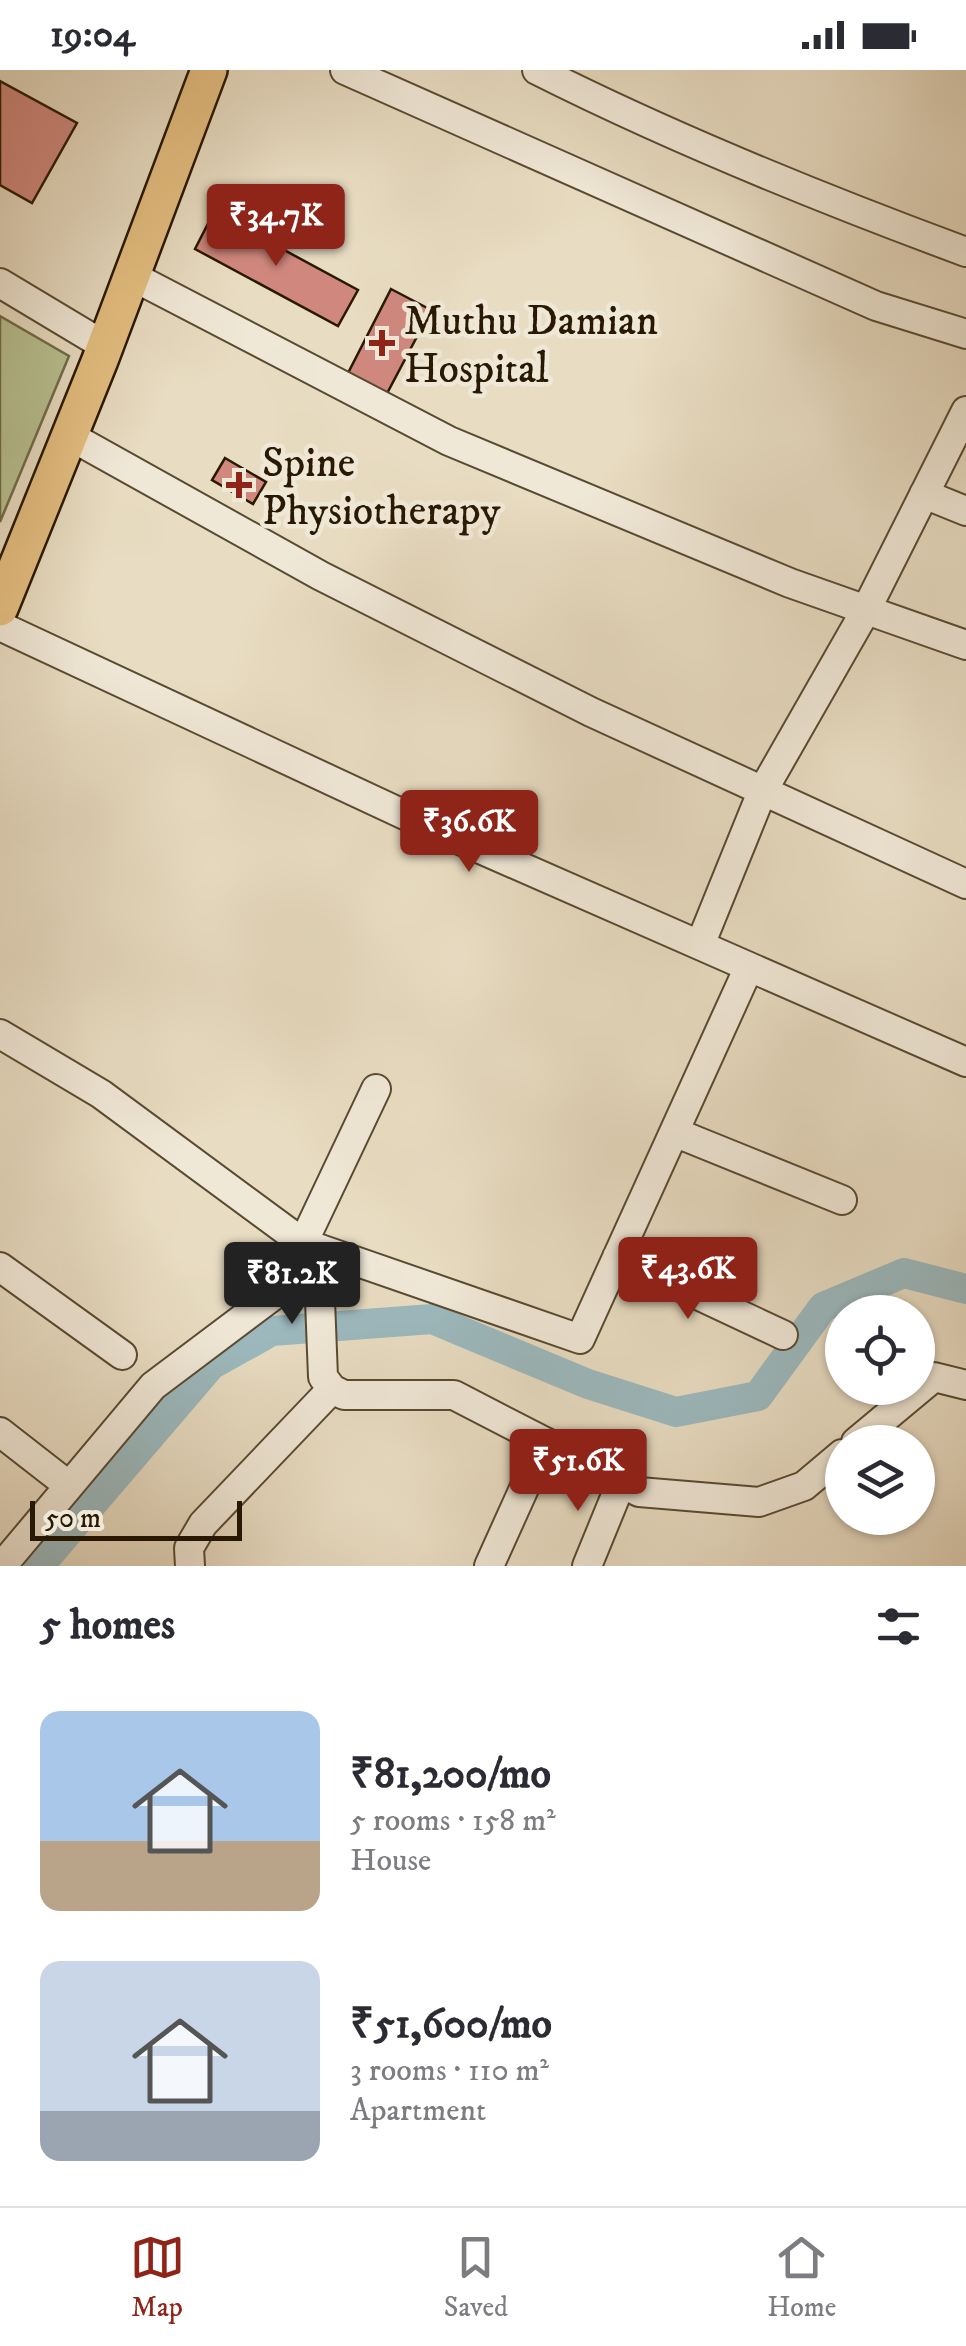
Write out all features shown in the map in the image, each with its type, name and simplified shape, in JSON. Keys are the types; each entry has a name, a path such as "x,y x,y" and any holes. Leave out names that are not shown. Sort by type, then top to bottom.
{"main road":[{"path":"0,608 105,346 209,70"}],"street":[{"path":"346,70 876,306 966,334"},
{"path":"537,70 619,112 856,212 966,252"},
{"path":"132,276 449,441 790,583 966,645"},
{"path":"0,283 105,346"},
{"path":"700,945 762,792 866,610 966,412"},
{"path":"70,436 321,576 591,712 966,884"},
{"path":"924,494 966,511"},
{"path":"0,626 435,828 966,1062"},
{"path":"0,1034 101,1094 303,1242 580,1339 749,966"},
{"path":"303,1242 376,1089"},
{"path":"674,1132 842,1200"},
{"path":"190,1566 190,1548 203,1524 328,1383 319,1275 303,1242"},
{"path":"618,1257 783,1335"},
{"path":"0,1267 122,1355"},
{"path":"2,1566 153,1386 274,1295 319,1275"},
{"path":"876,1425 934,1377 966,1385"},
{"path":"328,1383 344,1395 454,1395 639,1492 760,1502 804,1486 825,1468"},
{"path":"0,1432 59,1478"},
{"path":"489,1566 544,1442"},
{"path":"588,1566 621,1483"}],"green space":[{"path":"0,316 69,356 0,522"}],"building":[{"path":"0,81 77,123 32,203 0,185"},
{"path":"214,212 358,290 338,326 195,249"},
{"path":"391,289 431,310 383,401 344,381"},
{"path":"225,458 266,482 253,504 212,480"}],"waterway":[{"path":"39,1566 211,1365 272,1331 432,1319 588,1384 676,1412 758,1396 823,1307 904,1273 966,1289"}],"place":[{"name":"Muthu Damian Hospital","path":"382,343"},
{"name":"Spine Physiotherapy","path":"239,485"}]}
